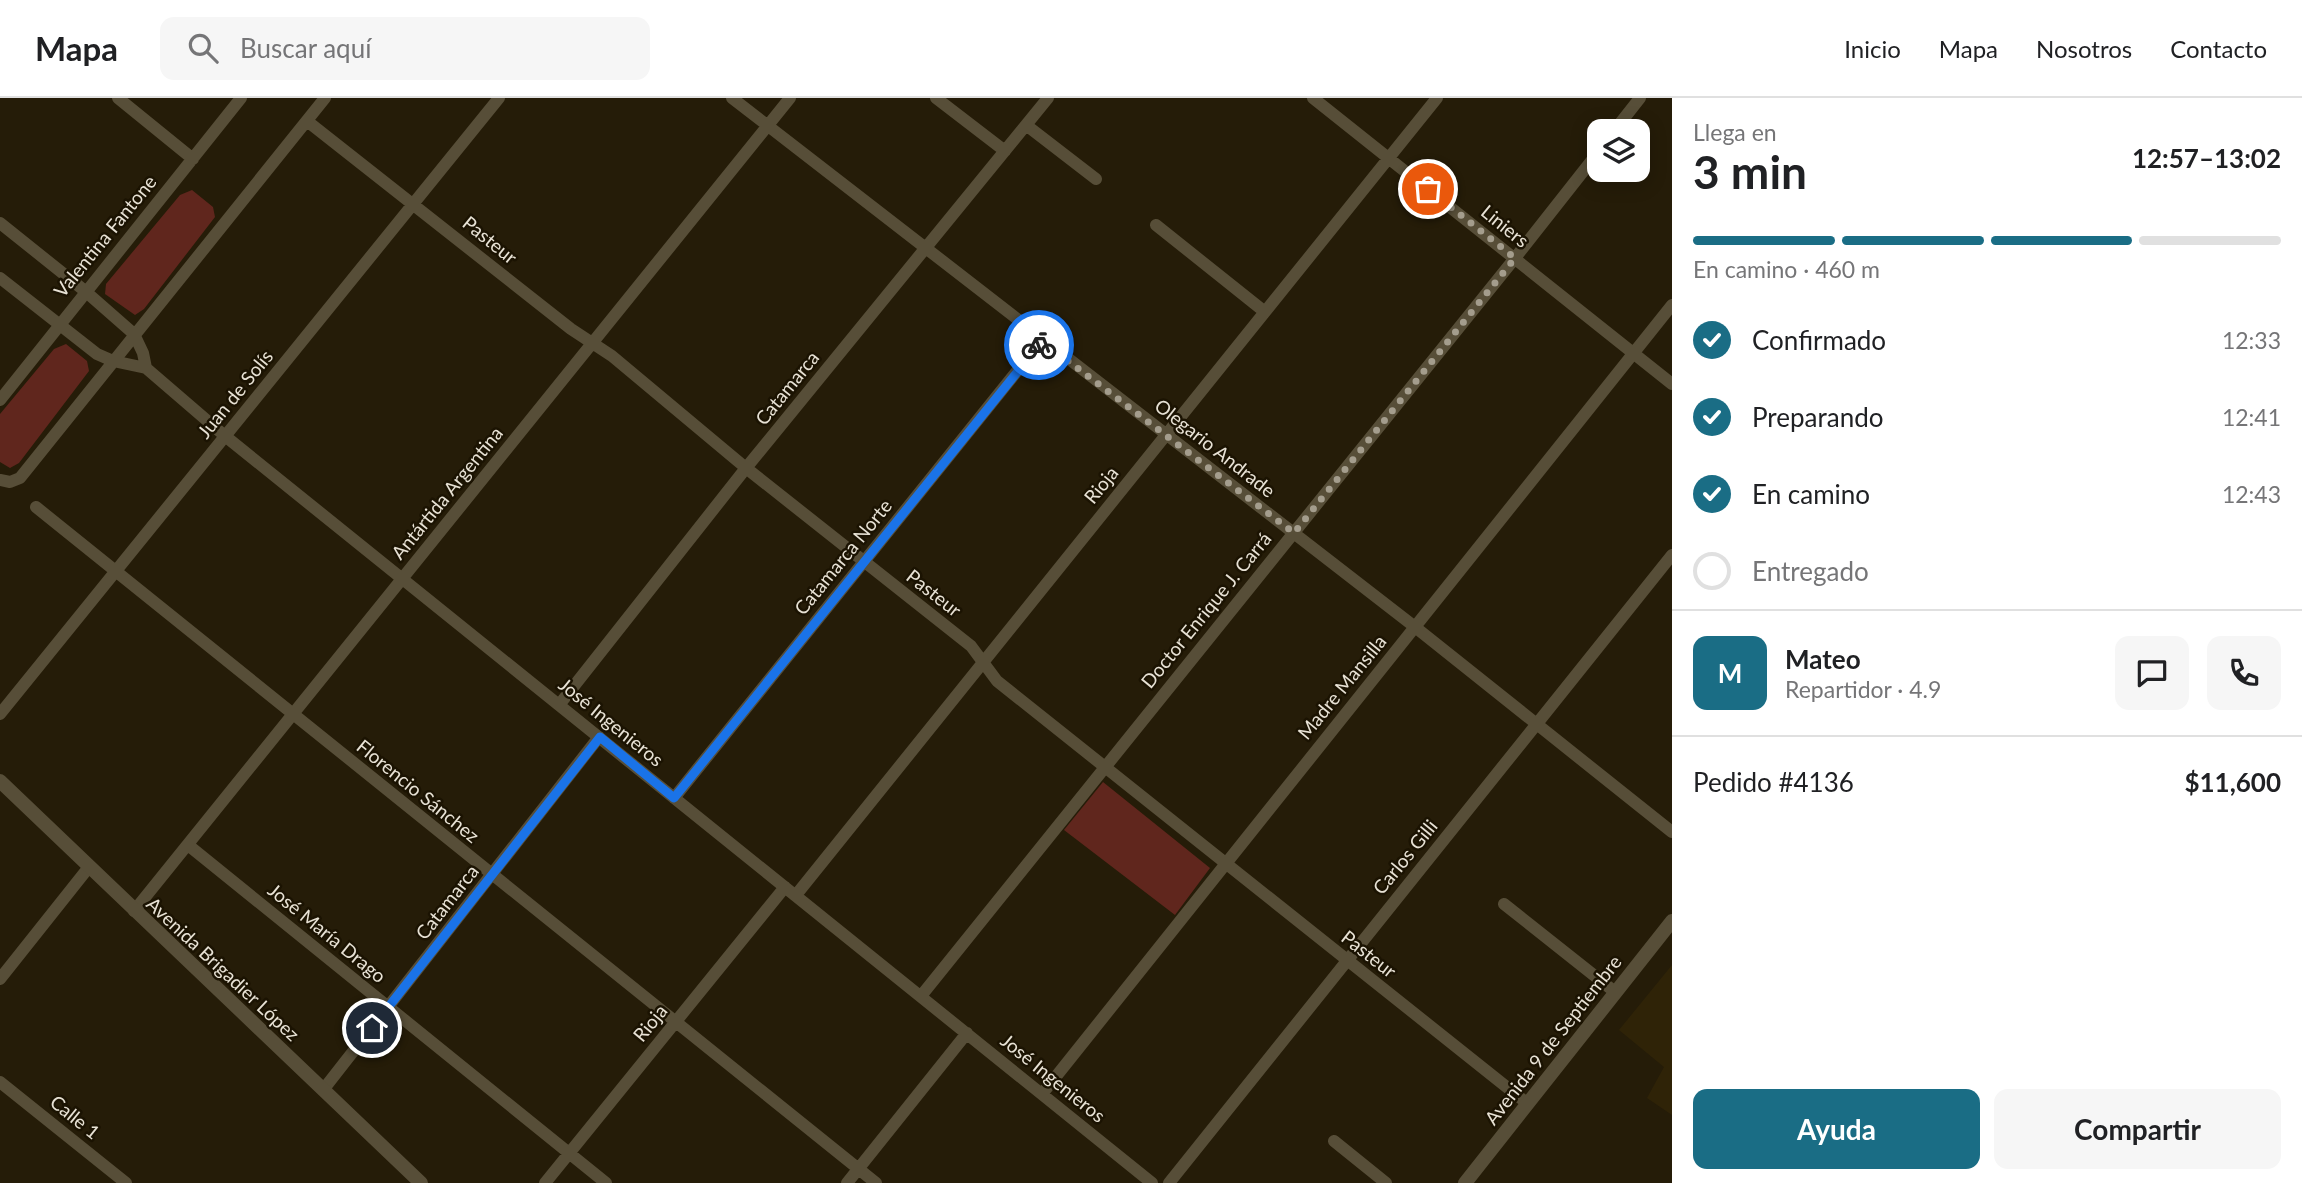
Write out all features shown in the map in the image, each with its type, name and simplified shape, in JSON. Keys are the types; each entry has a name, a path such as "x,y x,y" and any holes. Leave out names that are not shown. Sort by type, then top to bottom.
{"street":[{"path":"118,98 193,159"},
{"name":"Valentina Fantone","path":"0,400 241,98"},
{"path":"0,480 10,482 20,478 325,98"},
{"name":"Juan de Solís","path":"0,714 499,98"},
{"name":"Olegario Andrade","path":"732,98 1042,341 1415,627 1672,832"},
{"name":"Antártida Argentina","path":"134,911 790,98"},
{"path":"936,98 1005,151"},
{"name":"Catamarca","path":"559,705 746,468 1048,98"},
{"name":"Liniers","path":"1313,98 1672,384"},
{"name":"Rioja","path":"545,1183 676,1022 791,891 983,663 1437,98"},
{"path":"1623,119 1640,98"},
{"name":"Pasteur","path":"307,121 571,329 612,356 746,468 971,646 997,681 1528,1104"},
{"path":"1026,125 1096,179"},
{"name":"Doctor Enrique J. Carrá","path":"921,996 1587,167"},
{"path":"0,223 134,334 143,353 146,368 113,361 97,354 0,278"},
{"path":"1156,225 1265,312"},
{"name":"Madre Mansilla","path":"1042,1094 1672,305"},
{"name":"Catamarca Norte","path":"674,798 1042,341"},
{"name":"José Ingenieros","path":"146,368 225,436 1147,1181"},
{"name":"Florencio Sánchez","path":"36,507 876,1183"},
{"name":"Carlos Gilli","path":"1169,1183 1672,555"},
{"name":"Catamarca","path":"323,1090 600,737"},
{"name":"Avenida Brigadier López","path":"0,781 421,1183"},
{"name":"José María Drago","path":"188,845 606,1183"},
{"path":"0,979 89,867"},
{"path":"1504,904 1615,992"},
{"name":"Avenida 9 de Septiembre","path":"1465,1183 1672,920"},
{"path":"847,1183 967,1033"},
{"name":"Calle 1","path":"0,1082 126,1183"},
{"path":"1334,1141 1386,1183"}],"shaded area":[{"path":"192,190 213,207 215,217 144,309 135,315 105,294 106,284 180,195"},
{"path":"66,344 87,361 89,371 19,463 10,468 0,462 0,414 54,349"},
{"path":"1103,782 1210,868 1175,915 1064,830"},
{"path":"1672,965 1672,1115 1647,1098 1664,1067 1619,1030"}],"way so far":[{"path":"1039,345 1042,341 1294,533 1515,258 1428,189"}],"route":[{"path":"372,1028 600,737 674,798 1039,345"}]}
